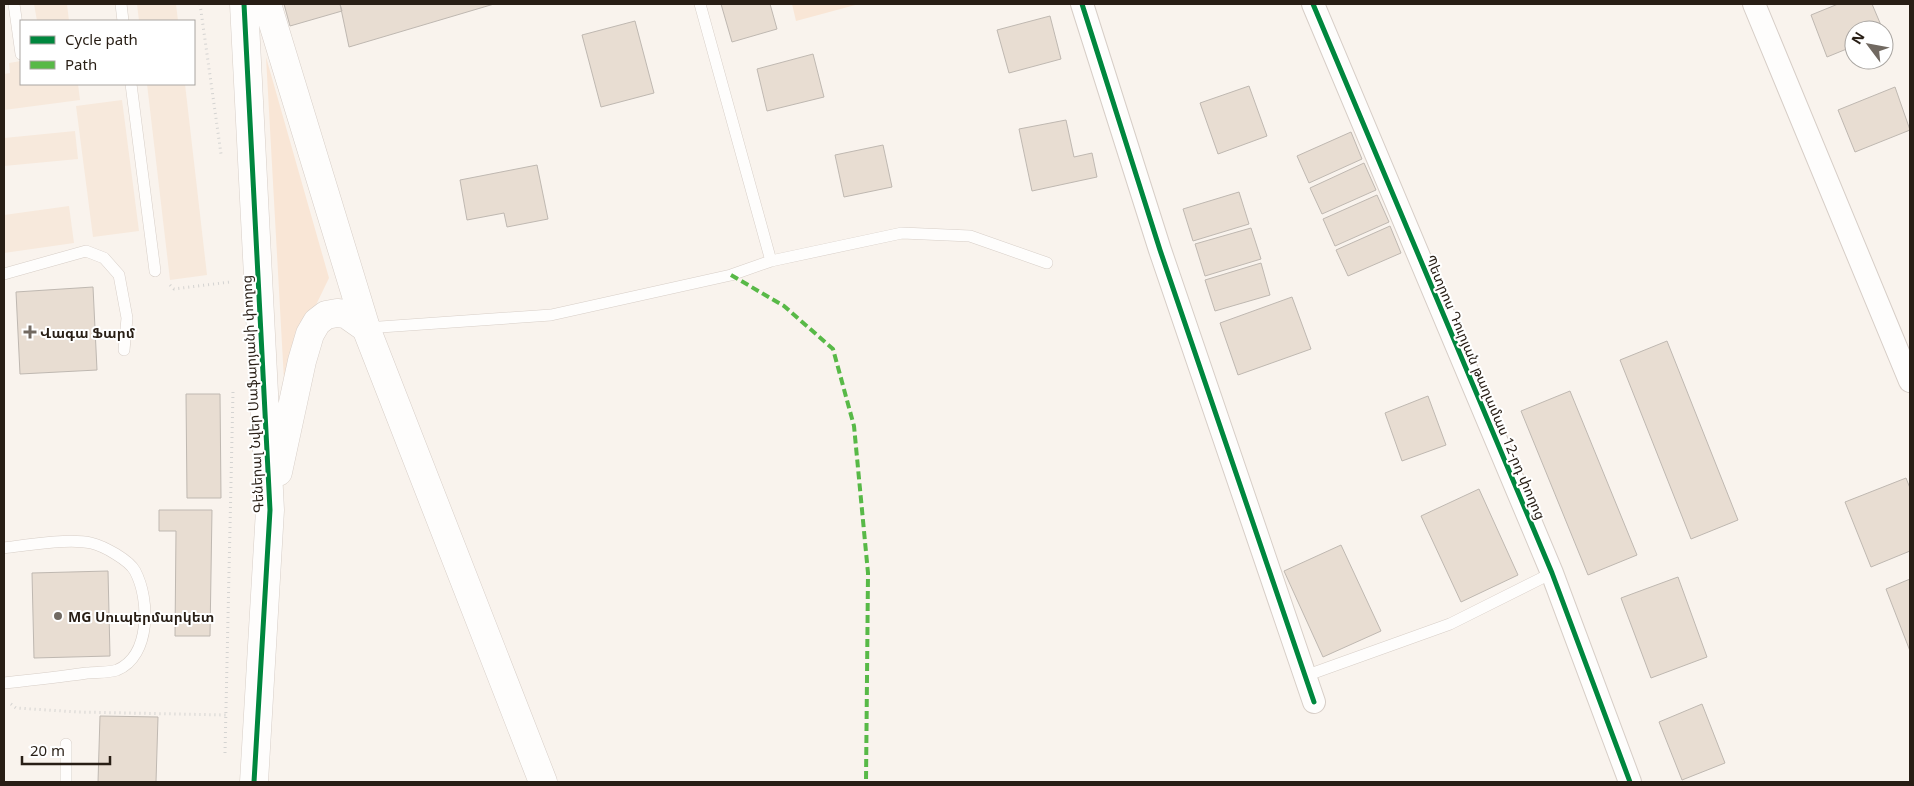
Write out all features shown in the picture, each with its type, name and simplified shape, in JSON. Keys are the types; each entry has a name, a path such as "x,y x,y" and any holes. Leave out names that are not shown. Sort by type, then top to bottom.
{"street":[{"name":"Գեներալ Նվեր Սաֆարյանի փողոց","path":"244,4 270,510 254,782"},
{"path":"267,4 366,328 543,782"},
{"path":"1082,4 1160,250 1314,702"},
{"name":"Պետրոս Դուրյան թաղամաս 12-րդ փողոց","path":"1313,4 1552,573 1630,782"},
{"path":"1754,4 1910,381"},
{"path":"270,510 302,361 310,334 318,322 326,315 337,313 346,314 366,328"}],"lane":[{"path":"14,4 20,47"},
{"path":"121,4 123,20"},
{"path":"700,4 771,260"},
{"path":"131,85 155,271"},
{"path":"366,328 550,315 732,275 771,260 902,233 970,236 1047,263"},
{"path":"4,274 86,251 104,258 119,275 127,318 124,350"},
{"path":"4,548 60,542 91,543 115,553 135,570 144,597 146,619 143,638 134,658 117,670 4,683"},
{"path":"1305,676 1450,624 1552,573"},
{"path":"66,744 66,782"}],"path":[{"path":"200,4 221,158"},
{"path":"155,271 174,289 235,282"},
{"path":"224,753 233,390"},
{"path":"10,702 16,708 78,712 226,715"}],"shaded area":[{"path":"34,4 67,4 69,20 37,20"},
{"path":"137,4 176,4 178,20 139,20"},
{"path":"792,4 859,4 796,21"},
{"path":"266,57 329,278 300,338 285,398"},
{"path":"20,61 20,85 78,85 80,100 4,110 4,74 10,73 9,63"},
{"path":"147,85 185,85 207,275 170,280"},
{"path":"122,100 139,231 93,237 76,106"},
{"path":"75,131 78,159 4,166 4,138"},
{"path":"69,206 74,243 4,253 4,215"}],"building":[{"path":"284,4 340,4 342,11 290,26"},
{"path":"340,4 494,4 349,47"},
{"path":"721,4 770,4 777,29 732,42"},
{"path":"1838,4 1872,4 1879,20 1844,20 1844,50 1827,57 1811,15"},
{"path":"1050,16 1061,59 1009,73 997,30"},
{"path":"635,21 654,93 601,107 582,35"},
{"path":"813,54 824,97 767,111 757,69"},
{"path":"1249,86 1267,136 1218,154 1200,103"},
{"path":"1895,87 1910,130 1855,152 1838,110"},
{"path":"1066,120 1074,157 1092,153 1097,177 1032,191 1019,129"},
{"path":"1351,132 1362,159 1309,183 1297,156"},
{"path":"883,145 892,187 844,197 835,155"},
{"path":"1364,163 1376,190 1322,214 1310,188"},
{"path":"537,165 548,219 507,227 504,213 467,220 460,180"},
{"path":"1239,192 1249,224 1193,241 1183,209"},
{"path":"1377,195 1389,222 1335,246 1323,219"},
{"path":"1390,226 1401,253 1348,276 1336,250"},
{"path":"1251,228 1261,259 1205,276 1195,244"},
{"path":"1261,263 1270,295 1215,311 1205,280"},
{"path":"93,287 97,370 20,374 16,292"},
{"path":"1292,297 1311,349 1238,375 1220,323"},
{"path":"1667,341 1738,520 1691,539 1620,360"},
{"path":"1570,391 1637,555 1588,575 1521,411"},
{"path":"186,394 220,394 221,498 187,498"},
{"path":"1428,396 1446,445 1402,461 1385,413"},
{"path":"1906,478 1910,488 1910,551 1871,567 1845,502"},
{"path":"1479,489 1518,575 1461,602 1421,516"},
{"path":"159,510 212,510 210,636 175,636 176,531 159,531"},
{"path":"1341,545 1381,631 1323,657 1284,571"},
{"path":"108,571 110,656 34,658 32,573"},
{"path":"1678,577 1707,657 1651,678 1621,598"},
{"path":"1910,579 1910,651 1886,589"},
{"path":"1702,704 1725,763 1682,780 1659,722"},
{"path":"100,716 158,717 156,782 98,782"}],"marked path":[{"path":"731,275 784,306 833,349 854,426 868,573 866,782"}],"cycle path":[{"path":"244,4 270,510 254,782"},
{"path":"1082,4 1160,250 1314,702"},
{"path":"1313,4 1552,573 1630,782"}],"place":[{"name":"Վագա Ֆարմ","path":"30,332"},
{"name":"MG Սուպերմարկետ","path":"58,616"}]}
